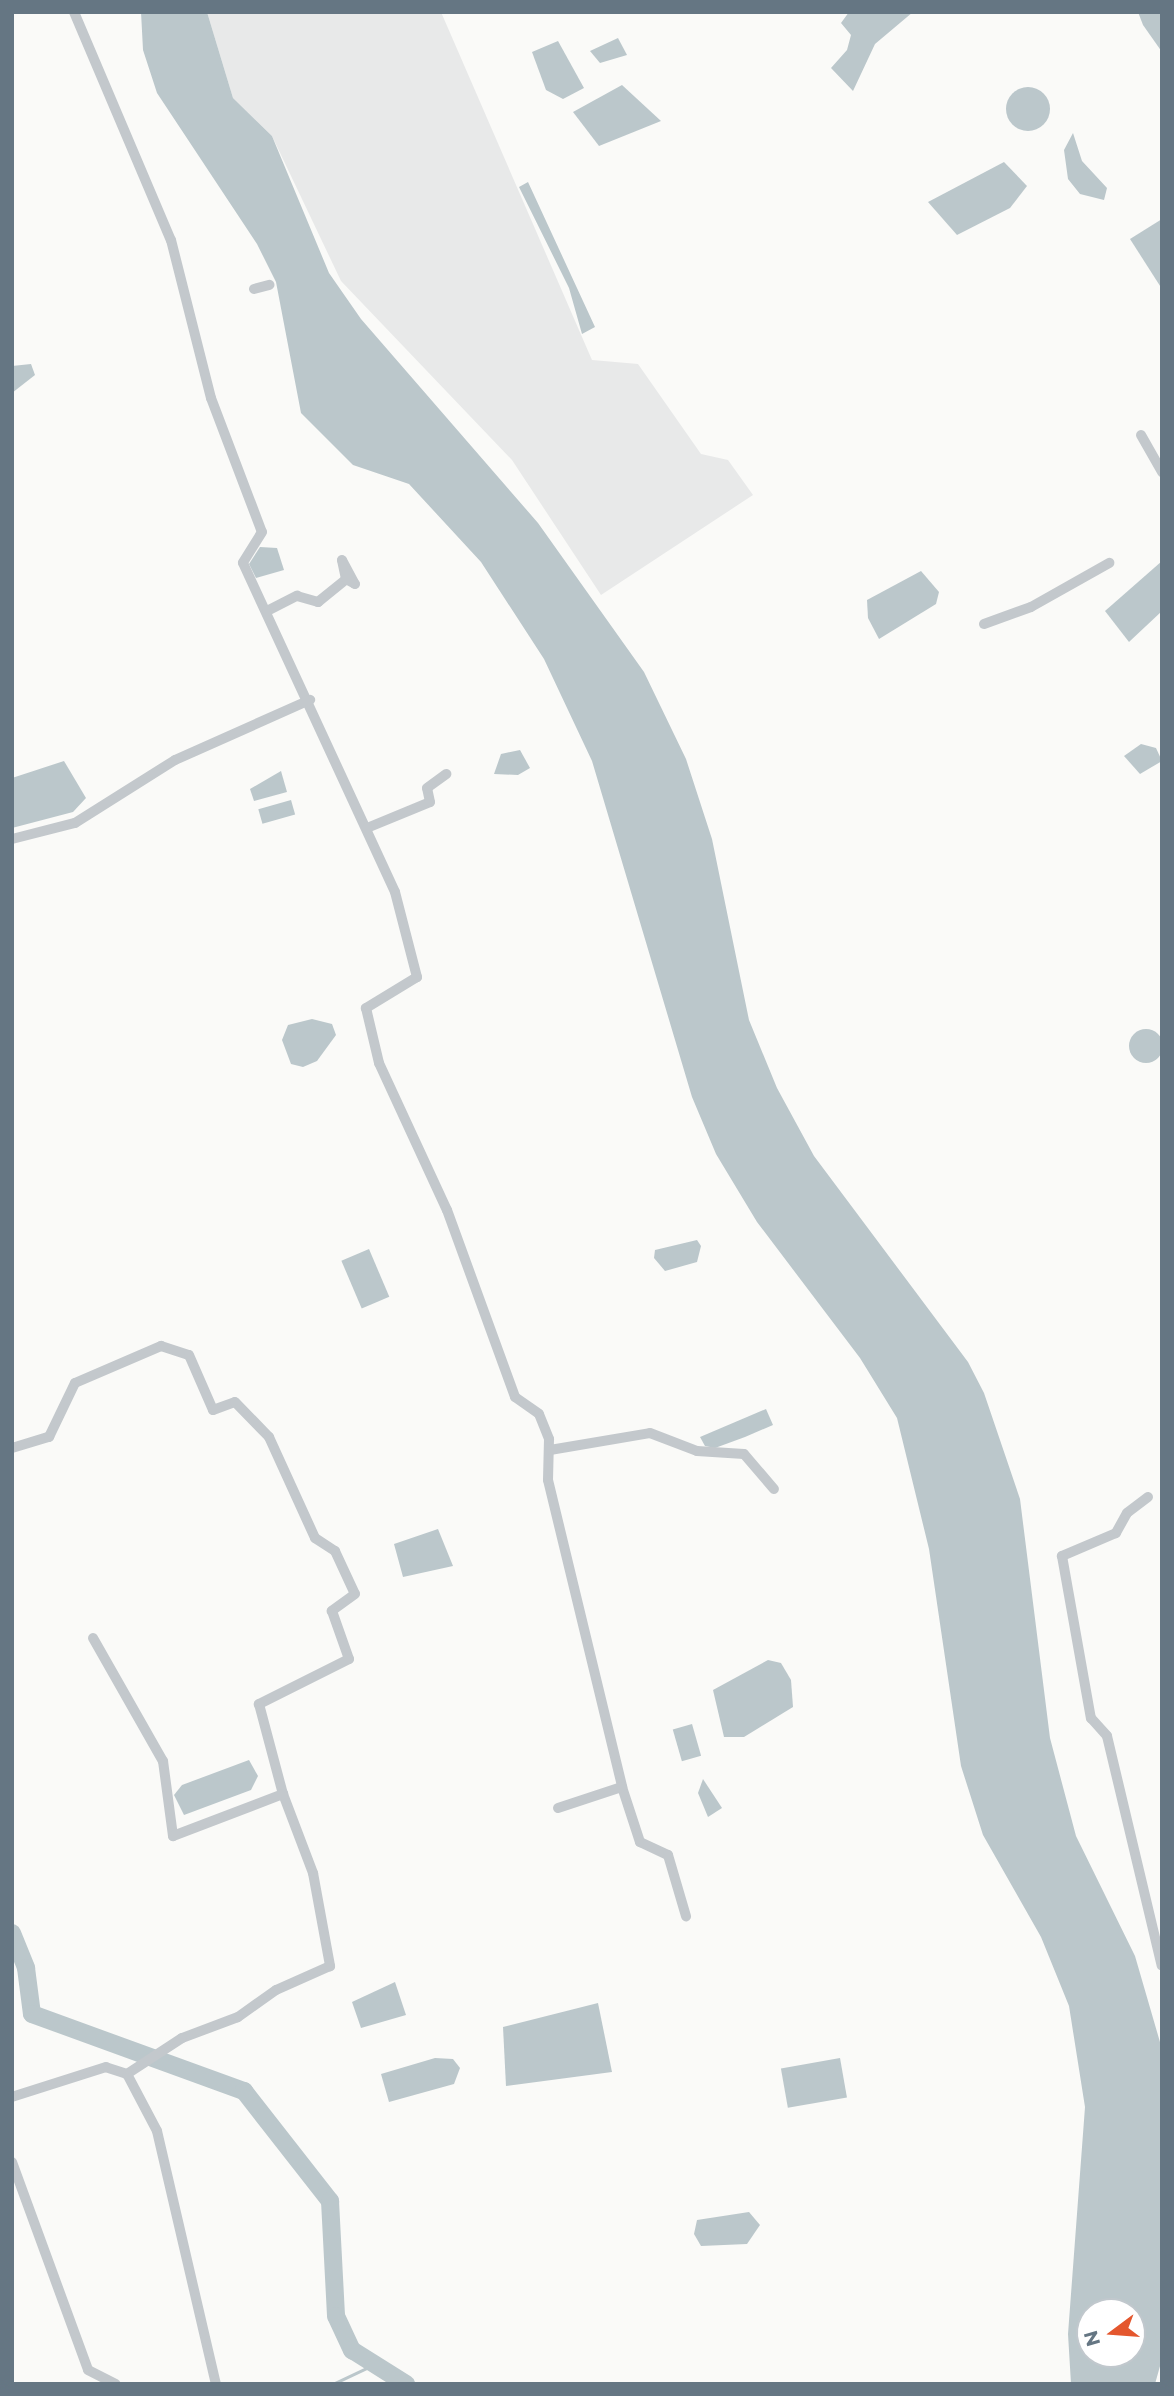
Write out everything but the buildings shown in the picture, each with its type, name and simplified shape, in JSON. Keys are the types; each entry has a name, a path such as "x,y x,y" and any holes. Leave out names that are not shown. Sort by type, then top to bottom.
{"street":[{"path":"74,12 171,240 211,398 249,484 262,532 243,562 310,700 395,892 418,971 413,981 366,1008 379,1063 447,1210 515,1398 541,1417 550,1450 548,1480 622,1787 640,1842 668,1855 686,1916"},
{"path":"254,289 269,285"},
{"path":"1141,435 1162,472"},
{"path":"984,624 1055,596 1108,563"},
{"path":"267,611 297,596 318,602 346,579"},
{"path":"12,839 75,823 176,760 310,700"},
{"path":"367,828 430,802 427,788 446,774"},
{"path":"12,1448 50,1437 75,1383 161,1346 189,1355 213,1410 235,1402 269,1437 315,1538 335,1551 355,1594 332,1611 349,1659 259,1704 283,1794 313,1873 330,1966 276,1990 238,2017 182,2038 127,2074"},
{"path":"550,1450 650,1433 697,1451 744,1454 774,1489"},
{"path":"1149,1497 1127,1513 1116,1533 1062,1556 1091,1718 1107,1736 1162,1966"},
{"path":"93,1638 163,1761 173,1836 283,1794"},
{"path":"558,1808 622,1787"},
{"path":"12,2097 58,2078 106,2067 127,2074 157,2131 213,2383"},
{"path":"12,2162 88,2370 116,2384"}],"shaded area":[{"path":"141,12 207,12 233,98 272,136 329,273 361,319 538,523 644,672 686,759 712,839 749,1020 777,1088 814,1156 968,1362 984,1393 1020,1499 1050,1738 1076,1836 1135,1956 1162,2049 1162,2359 1155,2384 1071,2384 1068,2334 1085,2107 1069,2006 1041,1937 983,1835 961,1766 929,1549 897,1418 860,1358 757,1222 716,1154 692,1097 592,761 544,659 481,562 409,484 353,465 301,413 276,282 257,244 157,93 143,50"},
{"path":"207,12 441,12 592,360 638,364 701,454 728,460 753,495 601,595 512,460 341,281 272,136 233,98"},
{"path":"849,12 913,12 875,44 853,91 831,68 847,50 851,35 841,23"},
{"path":"1138,12 1162,12 1162,52 1143,25"},
{"path":"618,38 627,55 600,63 590,51"},
{"path":"558,41 584,88 563,99 546,90 532,52"},
{"path":"622,85 661,121 599,146 573,112"},
{"path":"1028,87 1043,94 1050,109 1043,124 1028,131 1013,124 1006,109 1013,94"},
{"path":"1073,133 1082,161 1107,188 1104,200 1080,194 1068,179 1064,150"},
{"path":"1004,162 1027,186 1010,208 957,235 928,202"},
{"path":"528,182 595,327 582,334 569,288 519,187"},
{"path":"1162,219 1162,289 1130,239"},
{"path":"31,364 35,375 12,393 12,366"},
{"path":"260,547 277,548 284,570 256,578 249,564"},
{"path":"1162,561 1162,611 1129,642 1105,611"},
{"path":"921,571 939,592 936,604 879,639 868,618 867,600"},
{"path":"1141,744 1156,748 1162,761 1140,774 1124,756"},
{"path":"520,750 530,768 518,775 494,774 501,754"},
{"path":"64,761 86,798 73,812 12,828 12,778"},
{"path":"281,771 287,792 254,801 250,789"},
{"path":"291,800 295,814 262,824 258,809"},
{"path":"312,1019 332,1024 336,1035 317,1061 303,1067 291,1064 282,1040 288,1025"},
{"path":"1146,1029 1158,1034 1163,1046 1158,1058 1146,1063 1134,1058 1129,1046 1134,1034"},
{"path":"697,1240 701,1246 697,1262 665,1271 654,1258 655,1250"},
{"path":"369,1249 389,1297 362,1309 341,1261"},
{"path":"766,1409 773,1425 745,1437 715,1448 705,1446 700,1437"},
{"path":"438,1529 453,1566 403,1577 394,1544"},
{"path":"768,1660 781,1663 791,1680 793,1707 744,1737 724,1737 713,1690"},
{"path":"692,1724 701,1756 682,1761 673,1730"},
{"path":"249,1760 258,1776 251,1790 184,1815 174,1795 182,1785"},
{"path":"703,1779 722,1808 708,1817 698,1793"},
{"path":"395,1982 406,2015 361,2028 352,2002"},
{"path":"598,2003 612,2072 506,2086 503,2027"},
{"path":"435,2058 453,2059 460,2068 454,2084 389,2102 381,2074"},
{"path":"840,2058 847,2097 788,2108 781,2068"},
{"path":"749,2212 760,2225 747,2244 701,2246 694,2234 697,2220"}],"waterway":[{"path":"12,1933 26,1968 32,2014 244,2091 330,2201 336,2316 352,2350 406,2384"},
{"path":"333,2384 375,2364"}]}
